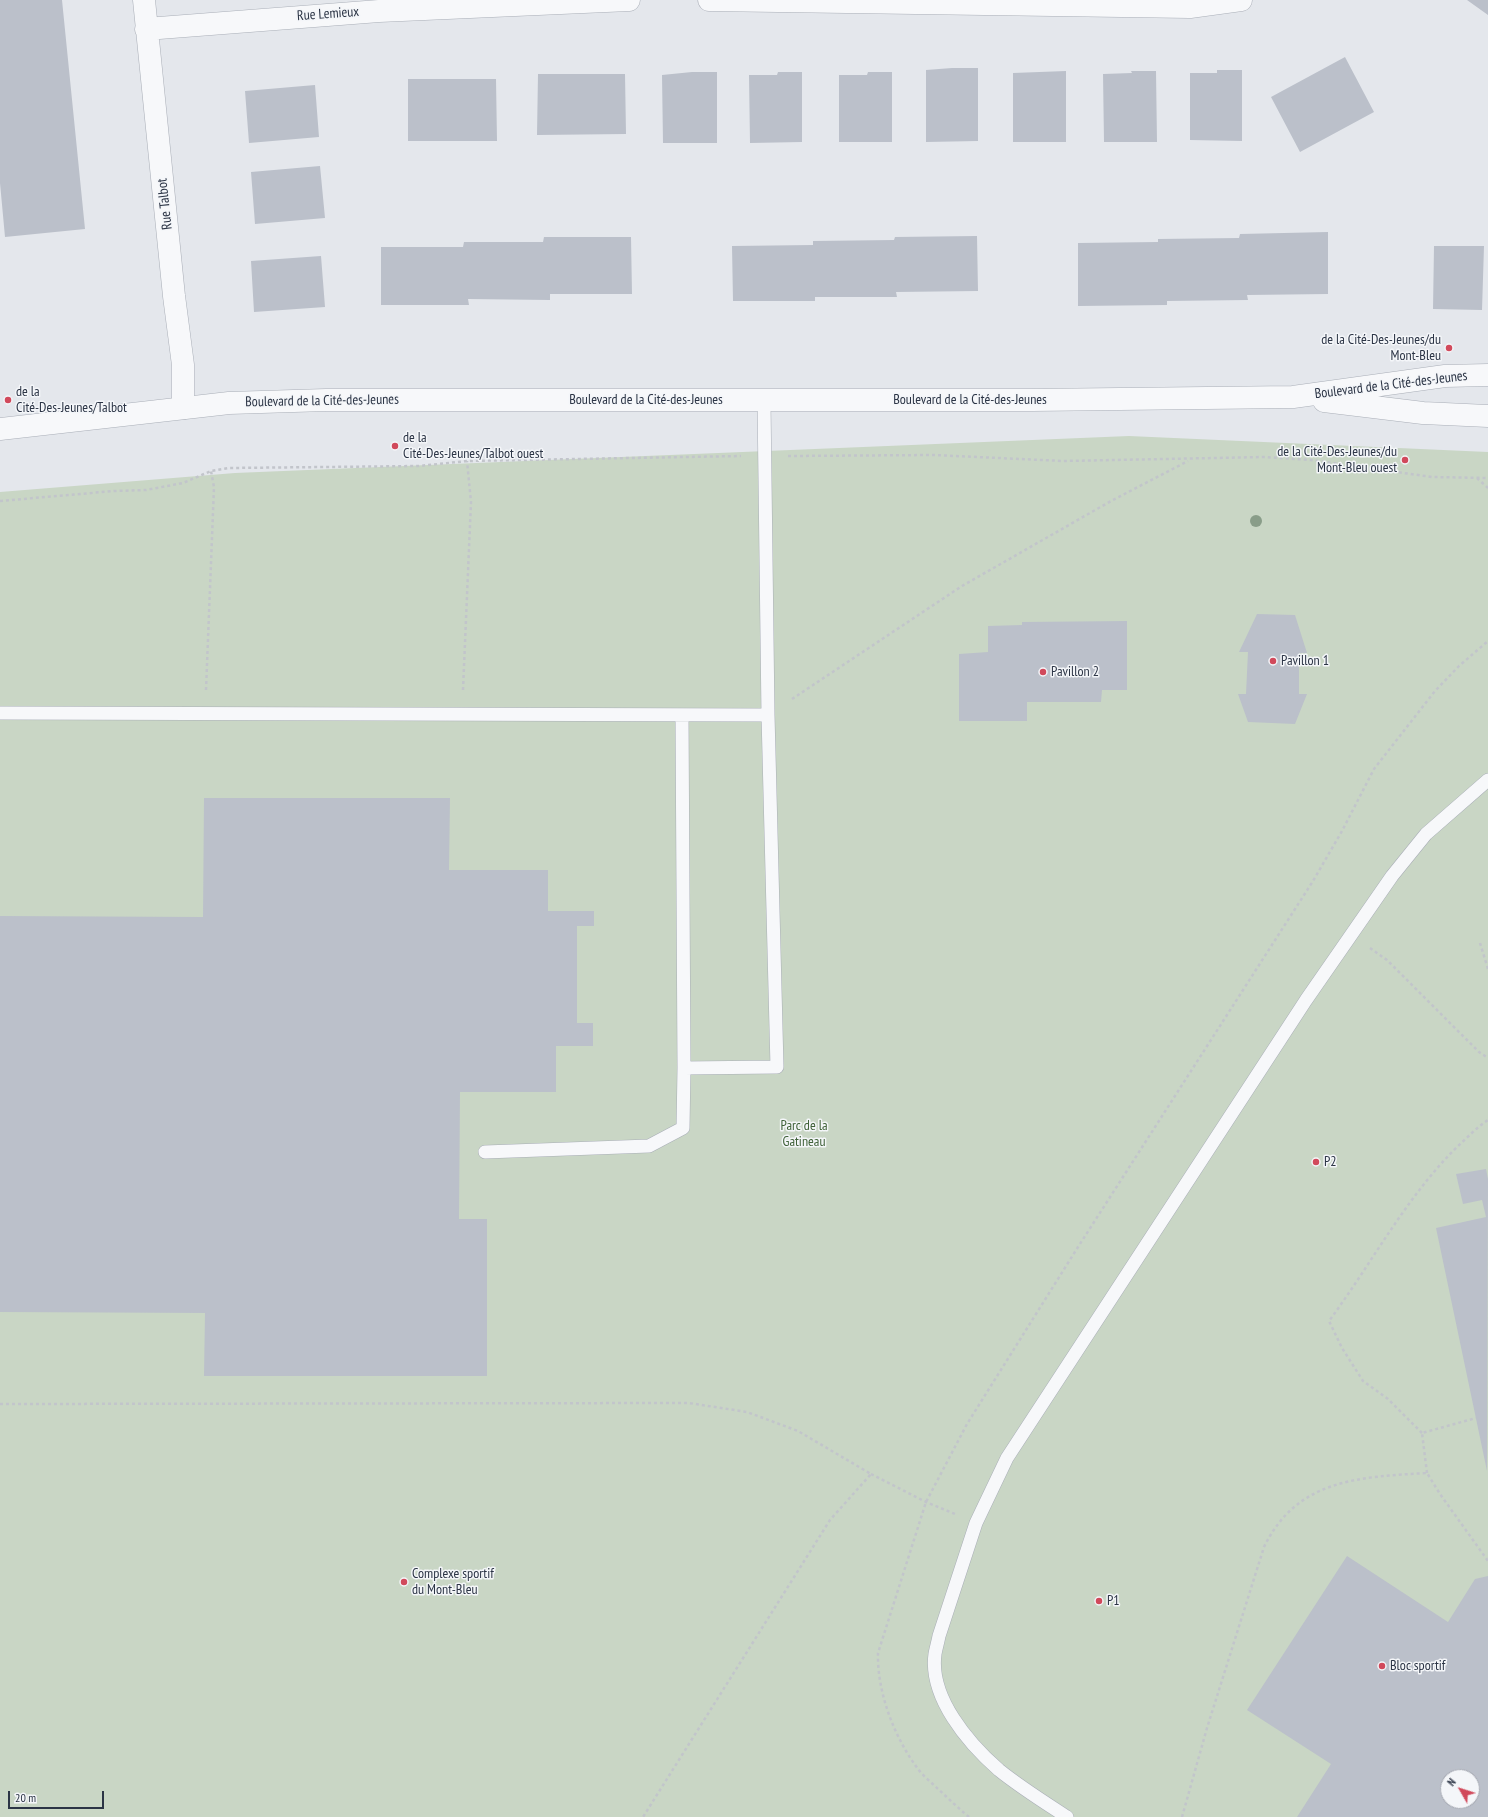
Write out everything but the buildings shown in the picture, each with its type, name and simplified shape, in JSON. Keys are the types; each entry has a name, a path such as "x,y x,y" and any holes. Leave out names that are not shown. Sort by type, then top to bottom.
{"street":[{"name":"Rue Talbot","path":"144,0 174,296 183,365 183,408"},
{"name":"Rue Lemieux","path":"146,29 379,11 629,0"},
{"path":"709,0 1190,7 1241,0"},
{"name":"Boulevard de la Cité-des-Jeunes","path":"0,429 229,403 326,400 764,401 1074,400 1293,397 1445,376 1488,375"},
{"name":"Boulevard de la Cité-des-Jeunes","path":"1293,397 1423,413 1488,416"}],"lane":[{"path":"684,1068 777,1066 768,715 764,401"},
{"path":"0,714 768,715"},
{"path":"485,1152 649,1146 684,1128 682,715"},
{"path":"1067,1817 999,1770 955,1723 937,1684 934,1667 936,1648 976,1523 1007,1458 1306,1000 1408,854 1426,834 1488,780"}],"path":[{"path":"768,715 962,586 1104,505 1189,460"},
{"path":"462,715 471,502 467,461"},
{"path":"206,714 214,487 211,471"},
{"path":"1477,478 1488,488"},
{"path":"967,1816 919,1770 910,1758 893,1724 886,1703 878,1668 878,1652 897,1588 926,1502 939,1474 971,1418 1082,1241 1313,881 1342,831 1374,769 1435,691 1459,666 1488,641"},
{"path":"1351,935 1387,960 1480,1052 1488,1058"},
{"path":"1480,943 1488,969"},
{"path":"1488,1120 1480,1125 1442,1162 1424,1184 1329,1321 1342,1348 1364,1381 1388,1399 1422,1433 1427,1473 1440,1494 1488,1561"},
{"path":"0,1404 688,1403 747,1412 798,1430 871,1474 926,1502 976,1523"},
{"path":"1422,1433 1476,1418"},
{"path":"1182,1817 1207,1728 1262,1554 1271,1532 1296,1505 1320,1490 1379,1476 1427,1473"},
{"path":"643,1817 830,1520 871,1474"}],"green space":[{"name":"Parc de la Gatineau","path":"1129,436 1488,452 1488,1817 0,1817 0,492 235,473"}],"place":[{"name":"de la Cité-Des-Jeunes/du Mont-Bleu","path":"1449,348"},
{"name":"de la Cité-Des-Jeunes/Talbot","path":"8,400"},
{"name":"de la Cité-Des-Jeunes/Talbot ouest","path":"395,446"},
{"name":"de la Cité-Des-Jeunes/du Mont-Bleu ouest","path":"1405,460"},
{"name":"Pavillon 1","path":"1273,661"},
{"name":"Pavillon 2","path":"1043,672"},
{"name":"P2","path":"1316,1162"},
{"name":"Complexe sportif du Mont-Bleu","path":"404,1582"},
{"name":"P1","path":"1099,1601"},
{"name":"Bloc sportif","path":"1382,1666"}]}
